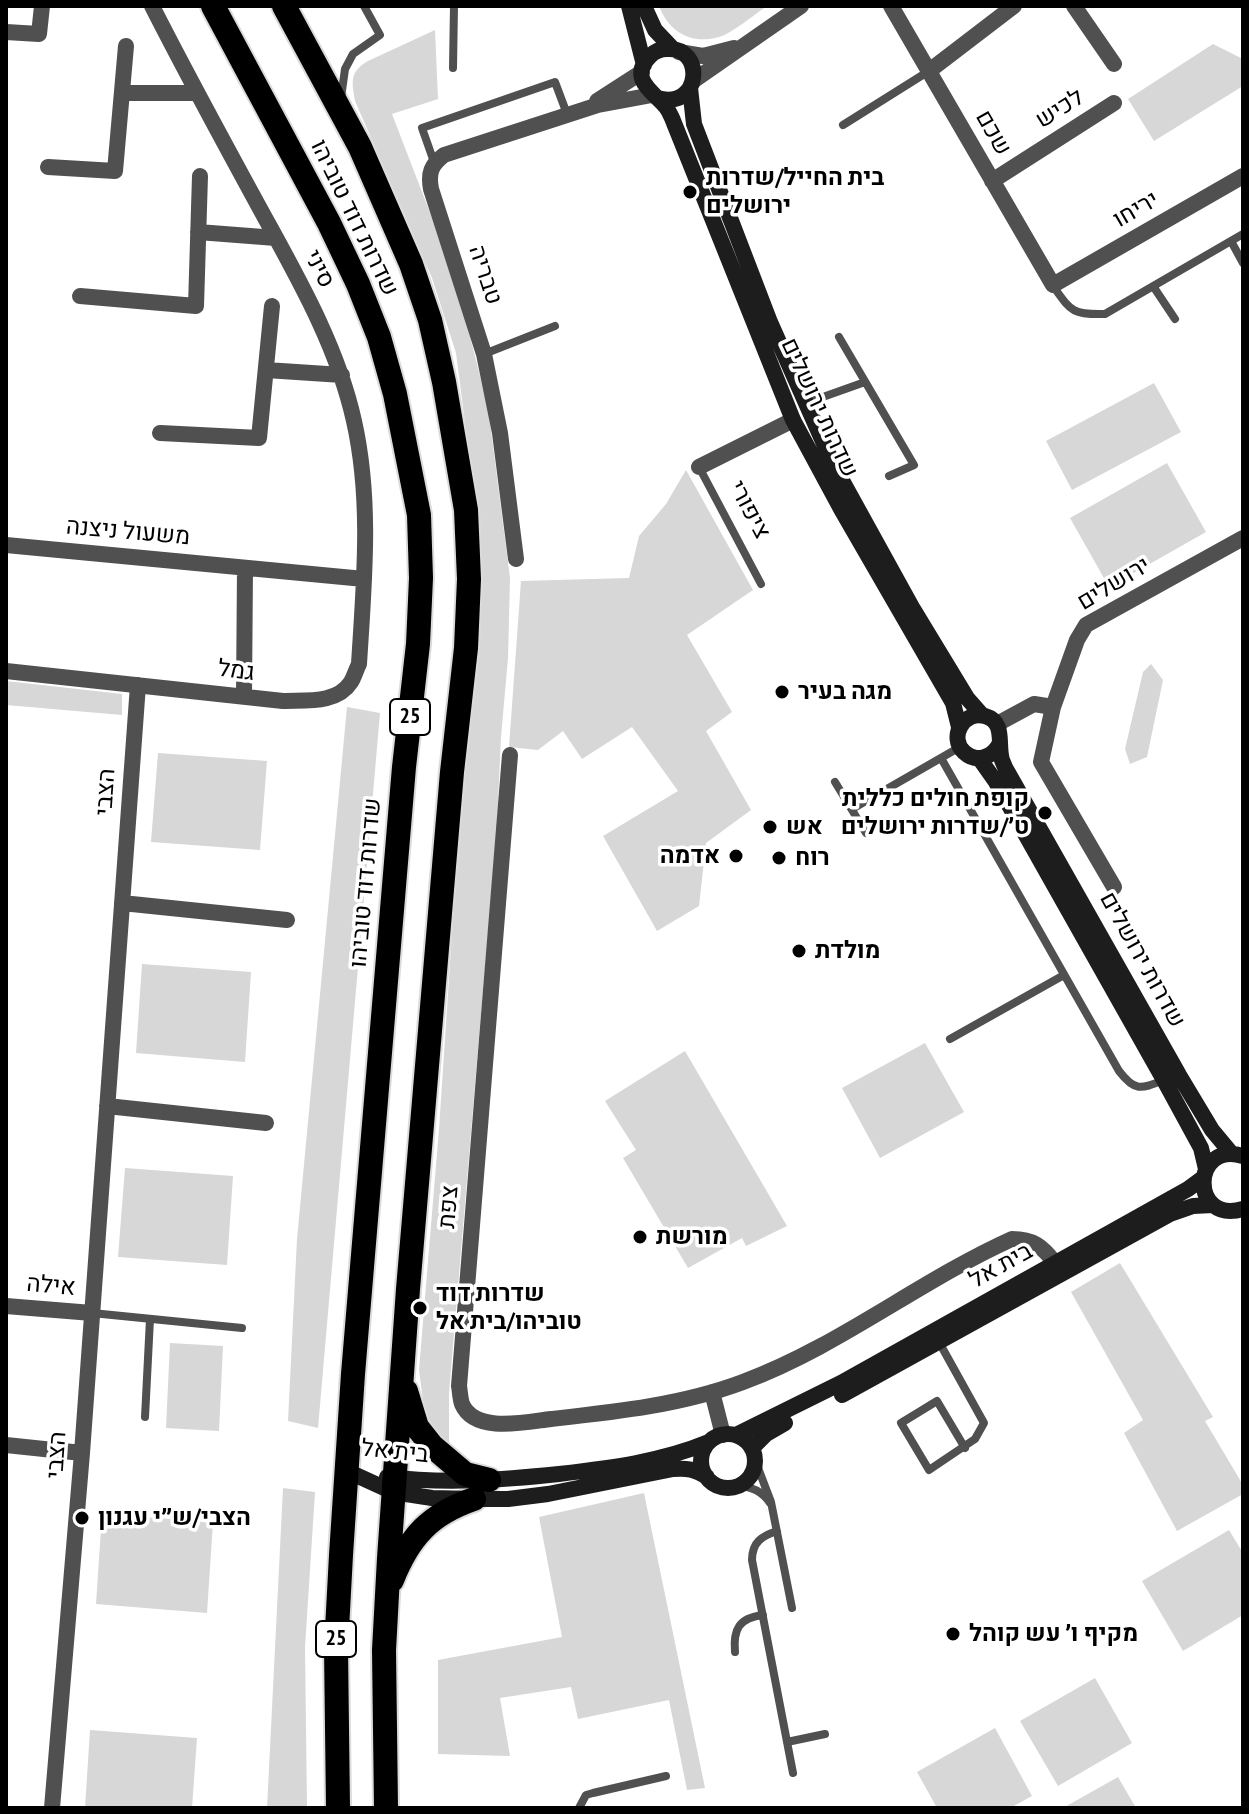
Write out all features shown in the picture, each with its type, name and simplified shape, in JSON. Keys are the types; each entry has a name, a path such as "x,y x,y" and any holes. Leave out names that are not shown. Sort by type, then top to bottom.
{"highway":[{"name":"שדרות דוד טוביהו","path":"213,6 329,223 358,284 379,337 395,394 419,515 421,578 418,644 403,783 354,1358 336,1648 338,1808"},
{"name":"שדרות דוד טוביהו","path":"284,6 360,147 411,264 430,320 444,382 466,510 469,579 466,648 452,772 402,1371 387,1594 384,1650 386,1808"},
{"path":"402,1371 417,1427 432,1446 465,1474 489,1480"},
{"path":"387,1594 400,1561 426,1524 452,1507 474,1499"}],"street":[{"path":"6,32 39,34 42,6"},
{"name":"סיני","path":"152,6 276,238 342,375 363,476 364,579"},
{"path":"629,6 645,85 654,96"},
{"path":"644,6 655,30 685,55 693,67 691,85"},
{"path":"434,162 444,155 598,105 654,96 672,100 685,94 691,85 801,6"},
{"name":"שכם","path":"891,6 1053,285"},
{"path":"929,71 1014,6"},
{"path":"1074,6 1114,64"},
{"path":"574,113 643,69 647,59 659,51 676,50 703,56 754,40"},
{"path":"48,167 115,171 126,46"},
{"name":"שדרות ירושלים","path":"691,85 694,124 770,322 833,464 967,698 989,720"},
{"path":"122,93 197,93"},
{"name":"שדרות ירושלים","path":"654,96 672,118 793,420 953,703 959,727"},
{"name":"לכיש","path":"992,181 1114,103"},
{"name":"טבריה","path":"434,162 428,176 431,189 484,354 500,433 516,559"},
{"path":"80,296 196,306 200,176"},
{"name":"יריחו","path":"1053,285 1243,176"},
{"path":"198,232 276,238"},
{"path":"160,433 259,438 272,306"},
{"path":"266,370 342,375"},
{"name":"ציפורי","path":"699,467 793,420"},
{"name":"ירושלים","path":"1114,887 1041,762 1053,707 1077,640 1086,625 1243,538"},
{"name":"משעול ניצנה","path":"6,545 364,579"},
{"path":"244,696 245,568"},
{"name":"גמל","path":"6,671 283,701 326,699 350,684 359,664 364,579"},
{"name":"הצבי","path":"52,1808 82,1453 138,685"},
{"path":"989,720 999,730 1000,743 992,754 979,758 968,755 958,741 959,727 968,718 989,720 1034,704 1053,707"},
{"name":"שדרות ירושלים","path":"1000,743 1007,771 1179,1075 1212,1130 1240,1155"},
{"name":"צפת","path":"510,755 459,1386 461,1402 470,1414 477,1420 491,1424 523,1423 661,1404 712,1392 744,1382 804,1354 1012,1239 1025,1239 1037,1244 1055,1263"},
{"name":"שדרות ירושלים","path":"979,758 996,782 1201,1148 1204,1193 1213,1205"},
{"path":"122,903 287,920"},
{"path":"107,1106 266,1123"},
{"name":"בית אל","path":"394,1485 581,1472 677,1455 841,1383 1188,1189 1216,1158 1240,1155"},
{"path":"1213,1205 1239,1214"},
{"name":"בית אל","path":"753,1454 766,1434 778,1426 847,1392 1170,1214 1193,1206 1213,1205"},
{"name":"אילה","path":"6,1306 92,1313"},
{"path":"712,1392 723,1437"},
{"path":"723,1437 746,1442 753,1454 754,1468 750,1476 737,1486 720,1486 707,1477 701,1461 704,1449 723,1437"},
{"path":"6,1445 82,1453"},
{"name":"בית אל","path":"347,1471 432,1498 474,1499 548,1494 673,1469 688,1468 707,1477"}],"lane":[{"path":"360,147 341,99 345,69 353,54 380,35 364,6"},
{"path":"453,68 454,6"},
{"path":"843,125 929,71"},
{"path":"434,162 422,128 555,82 574,113"},
{"path":"1053,285 1070,309 1085,315 1105,314 1243,234"},
{"path":"1231,241 1243,263"},
{"path":"1153,286 1175,319"},
{"path":"484,354 555,326"},
{"path":"839,337 914,465 889,476"},
{"path":"805,403 865,382"},
{"name":"ציפורי","path":"699,467 761,584"},
{"path":"852,809 960,747"},
{"path":"941,758 1119,1071 1138,1088 1164,1080"},
{"path":"835,782 866,833"},
{"path":"950,1039 1064,975"},
{"path":"92,1313 242,1328"},
{"path":"145,1417 150,1319"},
{"path":"939,1342 984,1423 975,1439 965,1448 929,1470 901,1423 937,1401 965,1448"},
{"path":"753,1454 773,1507 792,1608"},
{"path":"737,1486 757,1490 773,1507"},
{"path":"777,1531 759,1540 752,1560 793,1773"},
{"path":"735,1652 734,1637 740,1624 763,1615"},
{"path":"787,1742 825,1734"},
{"path":"579,1808 586,1795 666,1776"}],"shaded area":[{"path":"659,6 767,6 724,35 699,39 690,38 675,29"},
{"path":"435,30 438,99 392,114 432,218 467,325 488,407 510,578 497,825 449,1393 449,1447 434,1433 425,1416 419,1370 439,1129 463,767 476,508 456,353 432,278 355,101 353,83 355,73 368,61"},
{"path":"1213,44 1243,59 1243,86 1154,141 1128,99"},
{"path":"1154,383 1181,432 1072,490 1046,441"},
{"path":"1167,463 1206,532 1109,587 1070,518"},
{"path":"686,470 753,590 687,635 732,712 706,731 751,810 706,843 699,906 657,931 603,836 678,791 632,727 582,759 563,731 538,750 509,747 521,581 629,578 639,536 666,504"},
{"path":"1151,664 1163,680 1147,757 1130,764 1125,749 1143,672"},
{"path":"6,681 122,694 122,715 6,705"},
{"path":"347,707 380,713 318,1428 288,1421 297,1239"},
{"path":"158,753 267,761 260,850 151,842"},
{"path":"142,964 251,972 245,1062 136,1053"},
{"path":"925,1043 964,1112 880,1158 842,1088"},
{"path":"685,1051 787,1226 746,1246 742,1238 688,1268 623,1158 636,1150 605,1101"},
{"path":"125,1168 233,1176 227,1265 118,1257"},
{"path":"1120,1263 1213,1417 1205,1421 1243,1485 1243,1494 1177,1531 1124,1433 1143,1420 1071,1292"},
{"path":"170,1343 223,1346 219,1431 166,1428"},
{"path":"283,1488 315,1492 305,1647 307,1808 267,1808"},
{"path":"644,1493 705,1788 687,1790 669,1700 578,1719 571,1687 500,1698 510,1756 438,1754 438,1660 562,1637 539,1517"},
{"path":"102,1514 213,1522 207,1613 96,1604"},
{"path":"1229,1530 1243,1553 1243,1615 1183,1651 1142,1581"},
{"path":"1095,1678 1132,1743 1058,1786 1020,1721"},
{"path":"995,1728 1032,1796 1010,1808 937,1808 917,1772"},
{"path":"90,1730 197,1738 192,1808 85,1808"},
{"path":"1118,1777 1136,1808 1063,1808"}],"place":[{"name":"בית החייל/שדרות ירושלים","path":"690,192"},
{"name":"מגה בעיר","path":"782,692"},
{"name":"קופת חולים כללית ט׳/שדרות ירושלים","path":"1045,813"},
{"name":"אש","path":"770,827"},
{"name":"אדמה","path":"736,856"},
{"name":"רוח","path":"779,858"},
{"name":"מולדת","path":"799,951"},
{"name":"מורשת","path":"640,1237"},
{"name":"שדרות דוד טוביהו/בית אל","path":"420,1308"},
{"name":"הצבי/ש״י עגנון","path":"82,1518"},
{"name":"מקיף ו׳ עש קוהל","path":"953,1634"}]}
